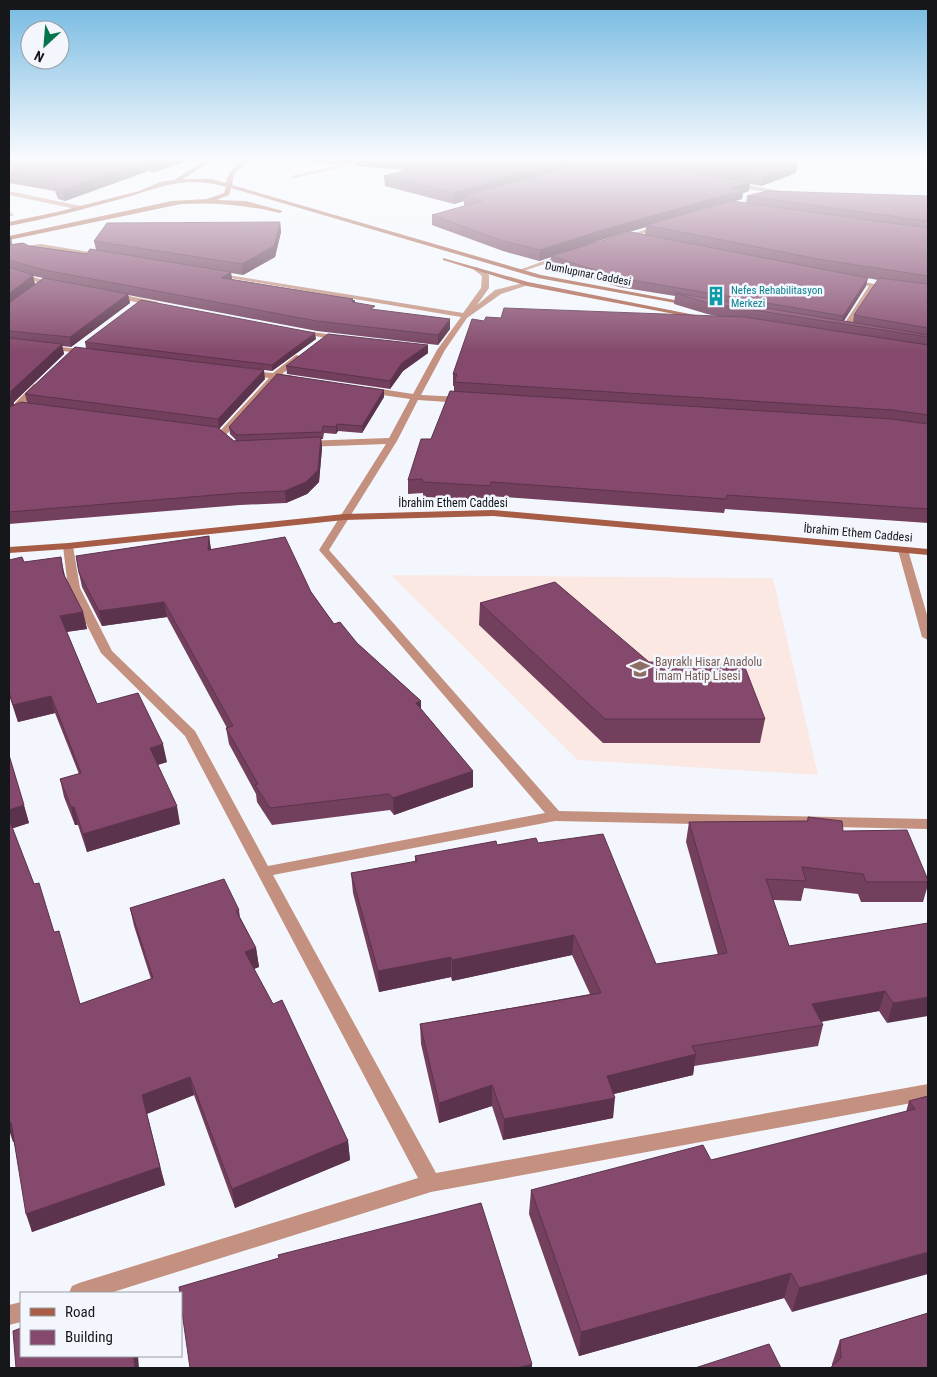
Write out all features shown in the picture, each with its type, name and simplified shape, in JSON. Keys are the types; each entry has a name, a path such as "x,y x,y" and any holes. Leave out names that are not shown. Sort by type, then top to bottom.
{"main road":[{"path":"9,238 72,224"},
{"name":"Dumlupınar Caddesi","path":"358,224 519,271 696,305"},
{"path":"347,229 412,248"},
{"name":"Dumlupınar Caddesi","path":"439,257 527,284 713,320"},
{"path":"834,328 853,332"},
{"name":"İbrahim Ethem Caddesi","path":"9,550 68,546 344,517 493,513 928,552"}],"street":[{"path":"611,241 665,225"},
{"path":"630,236 649,240"},
{"path":"9,250 41,246 101,256"},
{"path":"519,271 574,252"},
{"path":"475,268 486,275 485,288 467,316 437,350 392,441 324,550 555,816"},
{"path":"9,272 44,283 63,286"},
{"path":"207,274 467,316 498,292 527,284"},
{"path":"844,280 901,289"},
{"path":"36,289 44,283"},
{"path":"844,330 873,285"},
{"path":"102,293 159,304"},
{"path":"133,306 141,300"},
{"path":"289,330 323,339 346,339"},
{"path":"36,346 78,348 94,353"},
{"path":"68,357 78,348"},
{"path":"221,436 275,376 305,353"},
{"path":"237,371 303,380"},
{"path":"9,415 46,378"},
{"path":"359,389 414,397 474,401"},
{"path":"294,445 392,441"},
{"path":"68,546 74,588 107,653 190,734 262,872 431,1183"},
{"path":"904,550 928,636"},
{"path":"262,872 555,816 928,824"},
{"path":"83,1292 431,1183 928,1092"}],"shaded area":[{"name":"Bayraklı Hisar Anadolu İmam Hatip Lisesi","path":"391,575 773,578 818,775 578,760"}],"building":[{"path":"106,224 279,224 274,246 242,264 94,241"},
{"path":"457,224 623,224 540,250 503,241"},
{"path":"901,224 928,228 928,276 818,259 646,225"},
{"path":"631,232 868,278 843,316 620,278 551,256"},
{"path":"23,243 29,246 87,254 90,249 231,272 221,278 353,299 351,300 355,301 352,302 375,306 371,309 450,319 438,335 317,321 44,270 9,260 9,245"},
{"path":"9,267 33,275 9,294"},
{"path":"44,278 128,294 70,337 9,331 9,303"},
{"path":"879,278 928,284 928,328 854,315"},
{"path":"675,293 928,335 928,337 708,303"},
{"path":"141,300 315,333 272,365 85,342"},
{"path":"504,308 744,317 928,345 928,415 892,410 454,382 457,374 453,374 472,319 484,321 486,317 501,318"},
{"path":"328,334 428,345 402,363 390,381 286,366"},
{"path":"9,338 62,344 11,391 9,398"},
{"path":"75,347 264,370 218,419 25,394"},
{"path":"277,374 384,390 362,426 337,424 336,427 323,426 322,432 237,435 229,427"},
{"path":"450,391 892,419 928,424 928,509 727,495 726,499 491,482 490,486 423,482 422,479 408,480 421,439 431,439"},
{"path":"21,402 217,427 234,441 321,437 318,470 306,482 285,491 9,512 9,407"},
{"path":"209,536 208,550 285,537 311,592 334,624 340,622 357,643 421,701 416,703 473,771 393,798 389,794 270,808 255,785 258,784 226,728 233,726 164,602 99,611 79,573 76,556"},
{"path":"22,557 24,562 61,557 63,573 83,612 60,616 97,704 138,693 163,744 150,748 177,806 83,834 74,807 71,807 60,779 81,773 51,696 13,705 9,692 9,560"},
{"name":"Bayraklı Hisar Anadolu İmam Hatip Lisesi","path":"555,582 649,662 744,665 765,719 605,719 480,603"},
{"path":"9,755 24,805 9,810"},
{"path":"808,817 842,821 843,831 907,830 928,882 866,882 863,874 802,867 806,881 766,879 789,946 928,923 928,997 893,1003 885,991 812,1004 823,1025 692,1046 696,1054 607,1076 615,1098 504,1119 492,1085 439,1103 420,1024 601,993 574,935 452,960 451,957 378,971 351,873 417,861 415,856 496,841 497,845 536,838 538,843 603,834 656,964 727,953 689,822 808,821"},
{"path":"9,819 34,884 39,883 54,932 59,931 80,1004 153,978 130,908 224,879 239,910 236,911 256,948 245,952 273,1004 282,1000 348,1141 232,1189 190,1077 142,1095 160,1167 26,1214 11,1122 9,1123"},
{"path":"928,1096 928,1252 799,1288 791,1273 581,1332 531,1190 703,1145 711,1160 915,1109 909,1101"},
{"path":"481,1203 532,1364 517,1368 190,1368 182,1312 182,1292 180,1292 179,1287 279,1258 278,1255"},
{"path":"928,1313 928,1368 830,1368 841,1358 840,1340"},
{"path":"20,1328 20,1357 133,1357 135,1368 16,1368 13,1331"},
{"path":"769,1344 781,1368 695,1368"}],"place":[{"name":"Nefes Rehabilitasyon Merkezi","path":"716,296"},
{"name":"Bayraklı Hisar Anadolu İmam Hatip Lisesi","path":"640,669"}]}
